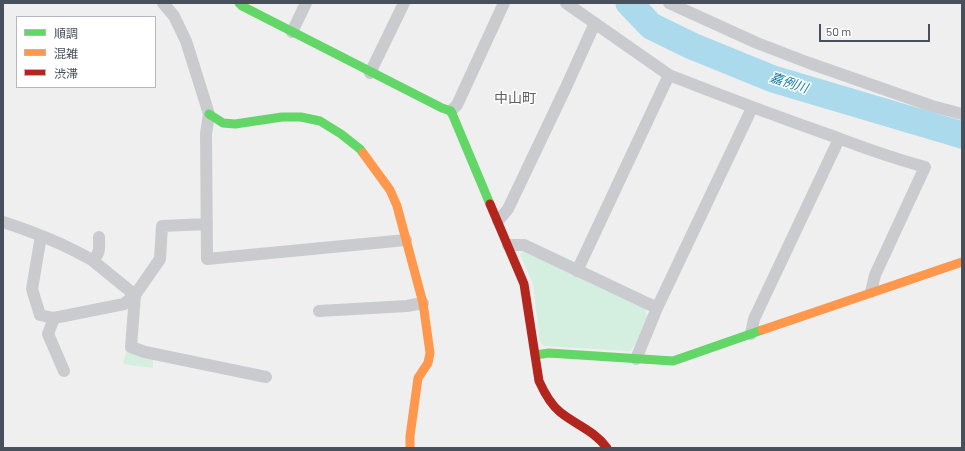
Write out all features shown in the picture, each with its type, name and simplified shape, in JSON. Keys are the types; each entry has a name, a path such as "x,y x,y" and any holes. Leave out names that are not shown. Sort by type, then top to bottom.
{"street":[{"path":"163,3 174,16 186,41 209,114 206,134 207,259 406,240"},
{"path":"239,3 242,6 370,73 451,111 524,284 539,380 545,393 560,412 594,434 604,442 607,448"},
{"path":"292,32 306,3"},
{"path":"370,73 404,3"},
{"path":"451,111 457,105 504,3"},
{"path":"566,3 669,75 752,108 899,160 925,167 875,275 870,292"},
{"path":"669,3 757,43 809,63 932,106 962,114"},
{"path":"498,221 508,209 595,23"},
{"path":"577,271 669,75"},
{"path":"636,359 657,308 752,108"},
{"path":"209,114 223,122 234,124 270,118 301,117 320,121 341,134 360,149 390,190 397,206 423,303 430,353 428,363 418,378 410,436 410,448"},
{"path":"751,334 754,319 839,139"},
{"path":"3,222 63,244 92,260 135,295"},
{"path":"41,236 32,290 40,315 54,318 124,304 135,295 160,259 162,226 207,224"},
{"path":"92,260 97,256 100,250 99,237"},
{"path":"508,245 524,245 657,308"},
{"path":"535,355 549,353 673,361 870,292 962,262"},
{"path":"135,295 131,347 144,352 266,377"},
{"path":"319,311 407,306 423,303"},
{"path":"54,318 48,334 64,371"}],"green space":[{"path":"524,251 645,308 647,317 635,345 630,351 544,346 540,342 533,284 520,254"},
{"path":"128,347 153,356 153,368 123,364"}],"waterway":[{"name":"嘉例川","path":"629,3 651,26 692,46 773,79 962,135"}],"traffic: fast":[{"path":"239,3 242,6 442,108 451,111 490,204"},
{"path":"209,114 223,123 235,124 282,117 301,117 320,121 341,134 363,153"},
{"path":"535,355 549,353 673,361 762,330"}],"traffic: slow":[{"path":"363,153 390,190 397,206 423,303 430,353 428,363 418,378 410,436 410,448"},
{"path":"762,330 962,262"}],"traffic: jam":[{"path":"490,204 524,284 539,381 556,409 597,437 607,448"}],"district":[{"name":"中山町","path":"515,98"}]}
